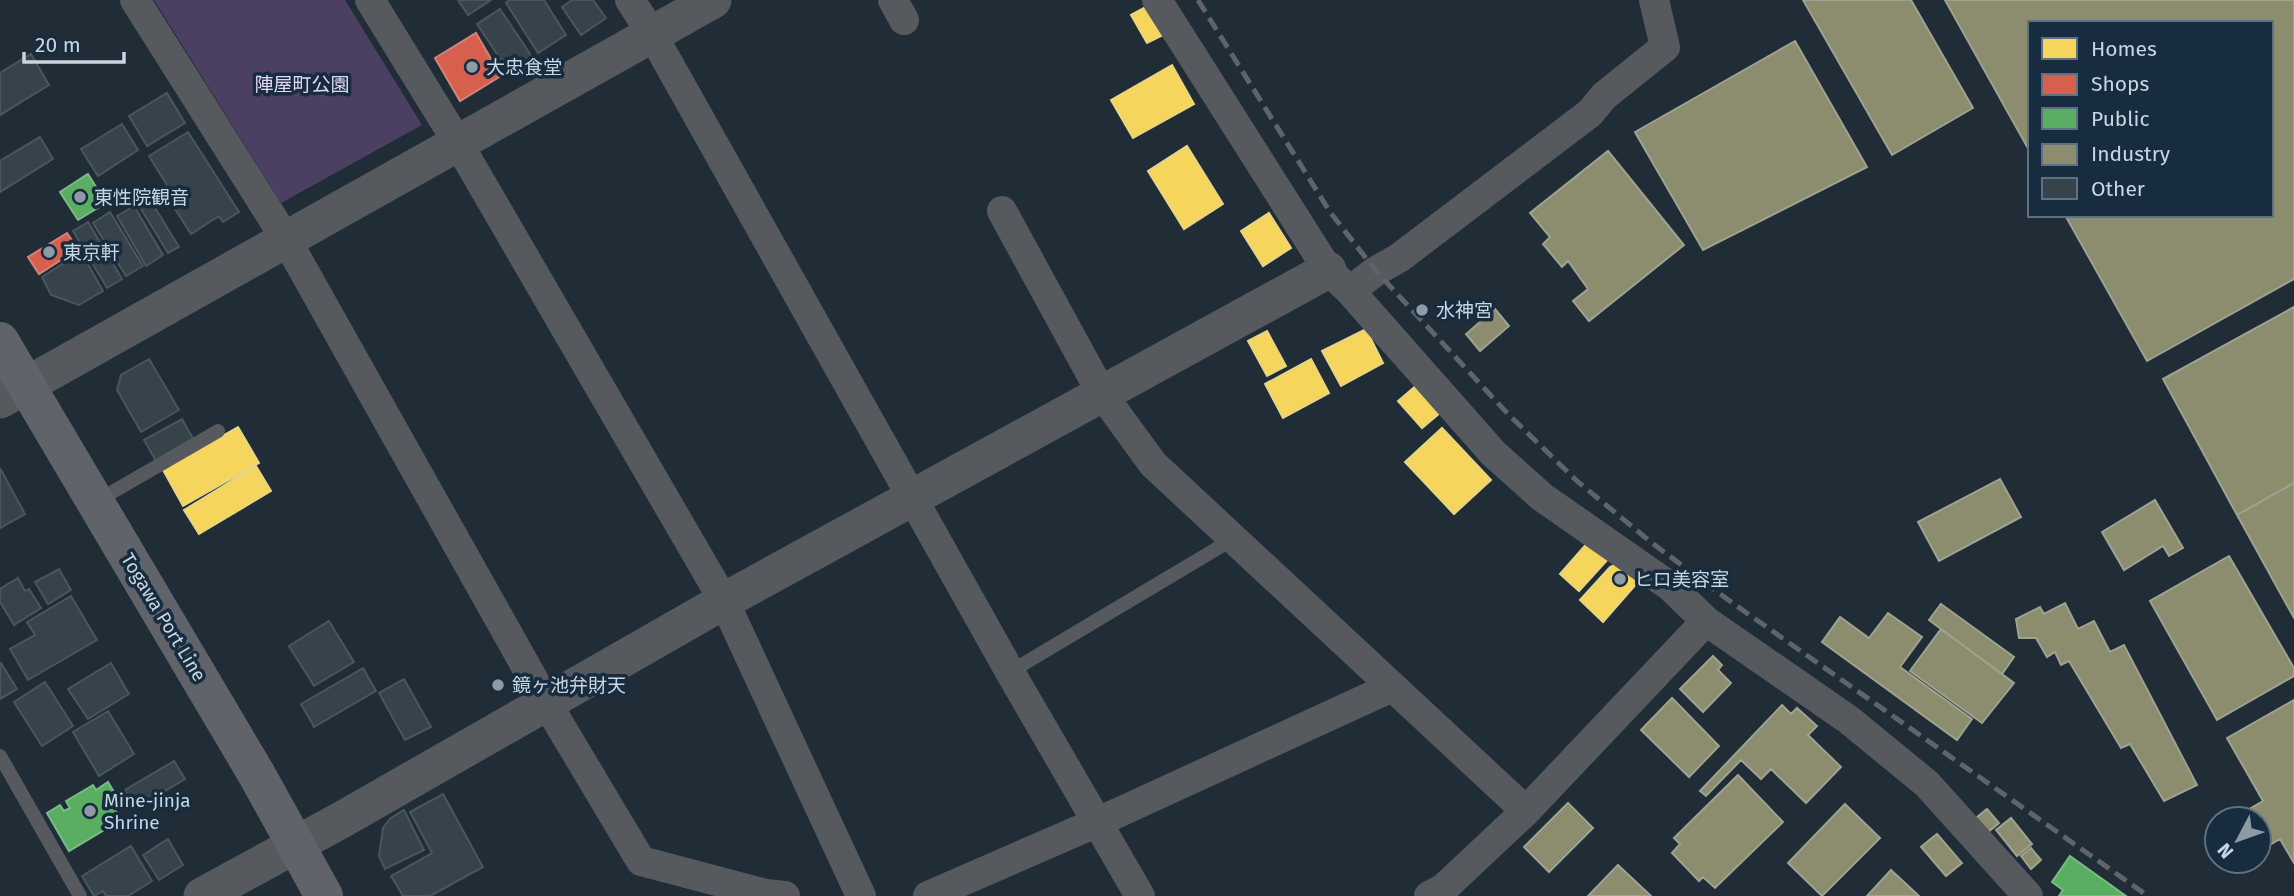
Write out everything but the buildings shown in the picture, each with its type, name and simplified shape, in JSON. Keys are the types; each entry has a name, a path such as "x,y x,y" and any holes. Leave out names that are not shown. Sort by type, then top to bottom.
{"main road":[{"name":"Togawa Port Line","path":"0,341 14,393 96,502 297,845 324,896"}],"street":[{"path":"135,0 287,241 546,702 642,861 766,894 785,896"},
{"path":"370,0 458,144 724,601 861,896"},
{"path":"630,0 652,34 1010,672 1140,896"},
{"path":"14,393 713,0"},
{"path":"1157,0 1339,281 1493,453 1542,497 1671,587 1706,621 1849,720 1927,784 2028,896"},
{"path":"202,896 297,845 724,601 1101,394 1339,281 1376,271 1399,258 1590,113 1604,96 1665,47 1654,0"},
{"path":"1002,211 1101,394 1153,464 1526,811"},
{"path":"1429,896 1444,888 1526,811 1706,621"},
{"path":"928,896 1098,822 1392,687"}],"lane":[{"path":"96,502 218,431"},
{"path":"1010,672 1233,540"},
{"path":"0,756 80,896"}],"green space":[{"name":"陣屋町公園","path":"154,0 345,0 422,125 281,203"}],"railway":[{"path":"1198,0 1330,212 1376,271 1508,414 1577,481 1652,543 1727,599 2148,896"}],"place":[{"name":"大忠食堂","path":"472,67"},
{"name":"東性院観音","path":"80,197"},
{"name":"東京軒","path":"49,252"},
{"name":"水神宮","path":"1422,310"},
{"name":"ヒロ美容室","path":"1620,579"},
{"name":"鏡ヶ池弁財天","path":"498,685"},
{"name":"Mine-jinja Shrine","path":"90,811"}]}
